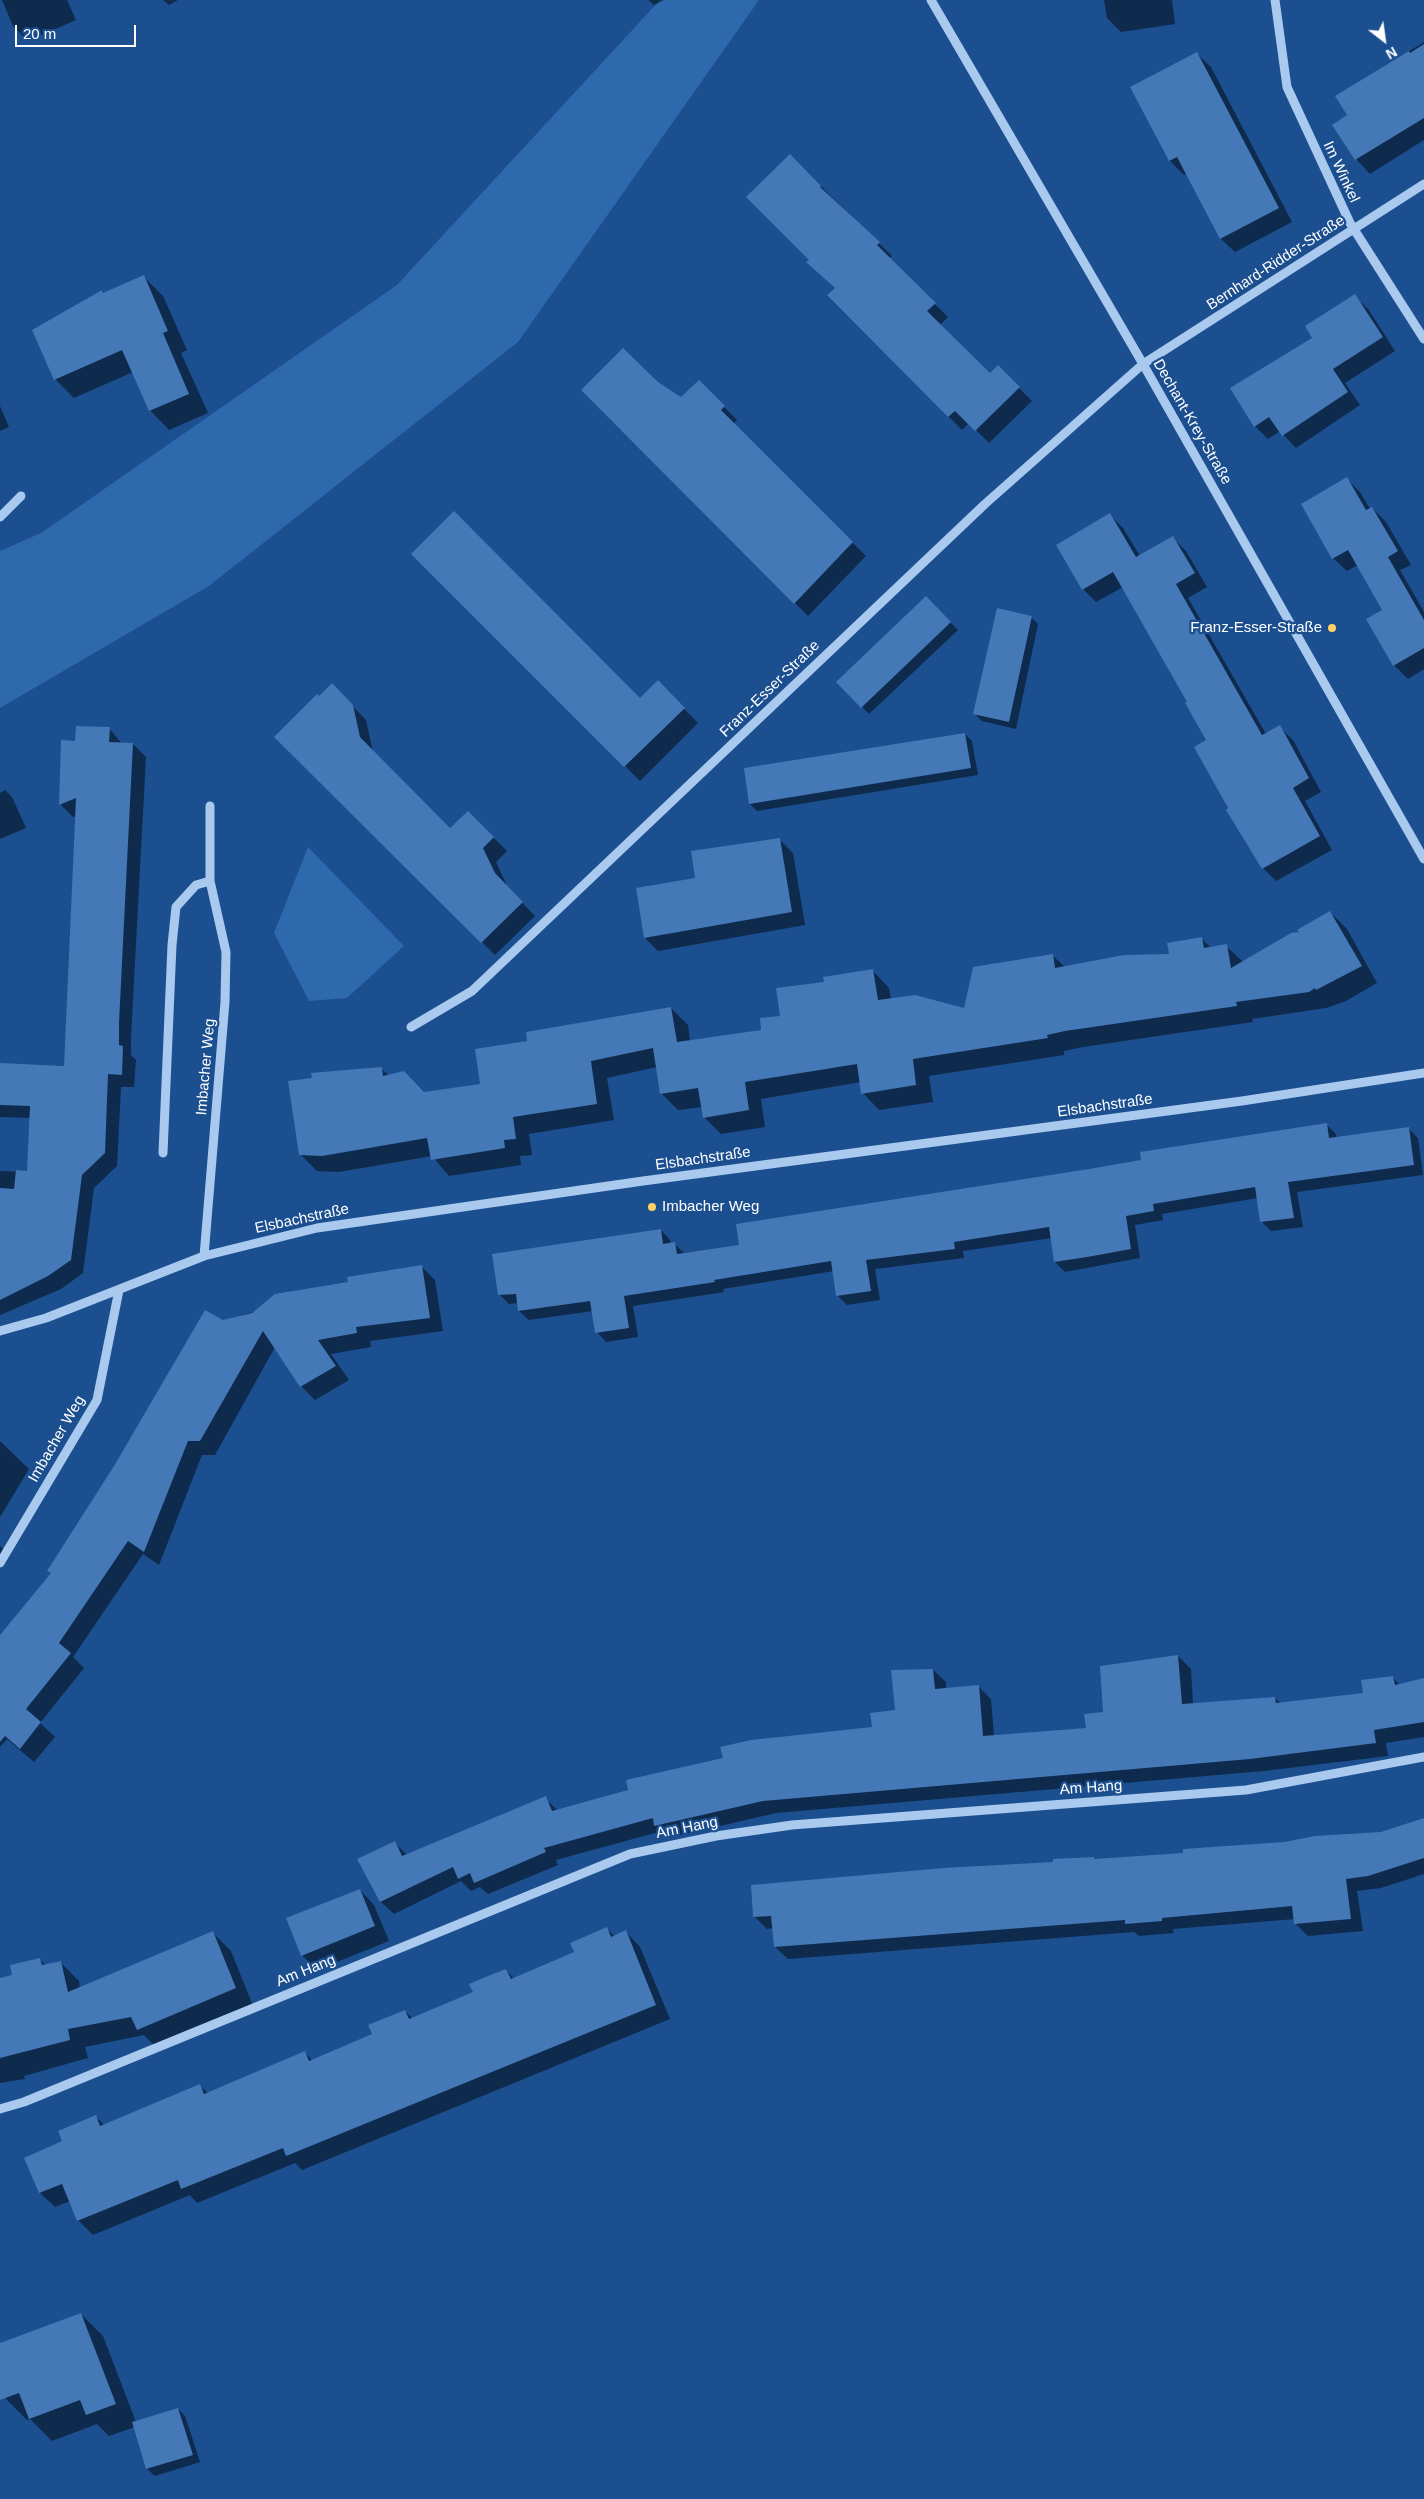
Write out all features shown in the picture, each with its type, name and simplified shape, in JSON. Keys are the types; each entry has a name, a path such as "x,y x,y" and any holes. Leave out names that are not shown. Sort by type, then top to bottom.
{"street":[{"name":"Dechant-Krey-Straße","path":"931,0 1143,364 1424,859"},
{"name":"Im Winkel","path":"1275,0 1287,87 1354,229 1424,339"},
{"name":"Bernhard-Ridder-Straße","path":"1143,364 1424,184"},
{"name":"Franz-Esser-Straße","path":"411,1027 472,991 978,510 1143,364"},
{"path":"0,517 22,496"},
{"name":"Imbacher Weg","path":"204,1256 225,1002 226,952 210,881 210,806"},
{"path":"163,1153 172,945 176,907 196,885 210,881"},
{"name":"Elsbachstraße","path":"0,1331 46,1318 204,1256 327,1226 643,1180 1242,1101 1424,1073"},
{"name":"Imbacher Weg","path":"0,1563 97,1400 119,1290"},
{"name":"Am Hang","path":"0,2109 24,2102 630,1854 716,1836 792,1824 1246,1790 1424,1757"}],"shaded area":[{"path":"660,0 759,0 518,342 209,586 0,708 0,551 41,533 397,285"},
{"path":"308,847 404,946 347,998 309,1001 274,933"}],"building":[{"path":"1424,44 1424,118 1355,160 1332,125 1347,115 1335,96 1409,51 1410,53"},
{"path":"1197,52 1279,208 1220,239 1177,157 1169,161 1130,87"},
{"path":"790,154 820,187 880,242 877,245 936,303 927,311 990,373 998,365 1020,387 975,431 955,411 948,417 827,295 835,288 806,262 809,260 746,197"},
{"path":"144,275 168,331 163,333 189,394 149,411 122,350 54,380 32,330 102,290 103,293"},
{"path":"1355,294 1383,337 1333,369 1348,392 1282,436 1269,417 1254,427 1230,388 1312,338 1305,326"},
{"path":"623,348 658,382 681,397 699,380 725,406 721,410 853,542 794,604 581,390"},
{"path":"1347,477 1366,510 1372,507 1398,551 1388,557 1424,620 1424,648 1393,666 1366,619 1382,610 1348,550 1332,559 1301,504"},
{"path":"454,511 640,698 658,680 685,708 624,767 411,554"},
{"path":"1110,513 1136,557 1173,536 1195,573 1176,584 1262,735 1280,725 1309,778 1293,788 1320,836 1262,869 1226,810 1228,808 1194,747 1206,740 1185,703 1187,702 1113,572 1082,590 1056,545"},
{"path":"926,596 951,622 861,708 836,682"},
{"path":"997,608 1032,616 1009,722 973,714"},
{"path":"332,683 353,705 360,737 450,828 468,811 494,837 483,848 495,873 523,902 481,943 274,737 317,694 319,696"},
{"path":"76,726 110,727 109,742 133,743 119,1023 119,1045 123,1046 122,1075 108,1074 105,1153 82,1175 71,1260 48,1276 0,1300 0,1188 14,1189 16,1170 27,1171 30,1106 0,1105 0,1063 64,1066 76,798 59,805 61,740 75,741"},
{"path":"965,733 971,768 749,804 744,768"},
{"path":"780,838 792,912 644,938 636,888 695,878 691,851"},
{"path":"1330,911 1362,966 1309,992 1236,1002 1237,1006 1065,1031 1047,1035 1048,1038 913,1059 916,1085 861,1094 857,1064 745,1082 749,1110 703,1118 698,1088 660,1094 653,1048 591,1061 597,1104 513,1117 516,1139 504,1140 505,1148 431,1160 427,1138 322,1156 299,1155 288,1081 312,1078 311,1073 382,1067 383,1076 404,1071 424,1092 480,1084 475,1049 527,1041 526,1032 671,1007 677,1042 761,1030 760,1018 780,1016 776,988 824,982 823,977 873,969 878,1000 915,995 964,1008 973,967 1053,954 1055,968 1124,955 1169,954 1167,943 1202,937 1204,948 1227,944 1231,968 1291,933 1299,932 1297,930"},
{"path":"1327,1123 1329,1138 1409,1127 1414,1165 1288,1182 1294,1218 1260,1222 1255,1187 1153,1204 1154,1211 1126,1216 1131,1249 1087,1257 1054,1262 1049,1227 954,1242 955,1249 866,1260 871,1291 836,1296 831,1261 624,1296 629,1328 595,1333 590,1301 518,1311 516,1294 498,1295 492,1254 661,1229 663,1244 675,1242 677,1254 739,1245 736,1224 1089,1169 1141,1160 1140,1152"},
{"path":"422,1265 430,1318 356,1327 357,1333 318,1340 336,1366 300,1387 263,1331 200,1441 188,1441 144,1552 128,1541 59,1643 71,1653 26,1709 41,1722 20,1749 5,1736 0,1742 0,1635 51,1573 47,1571 114,1466 205,1310 223,1320 252,1313 275,1294 348,1282 347,1277"},
{"path":"1178,1655 1182,1704 1275,1697 1276,1703 1363,1693 1361,1680 1393,1676 1395,1685 1424,1678 1424,1722 1374,1730 1376,1743 1250,1759 763,1801 654,1826 653,1818 544,1848 546,1852 474,1883 470,1873 458,1879 453,1867 380,1902 357,1859 395,1841 402,1856 546,1796 552,1811 628,1790 626,1780 723,1758 720,1747 751,1740 872,1727 870,1713 895,1710 891,1670 933,1669 935,1689 979,1685 983,1736 1086,1728 1084,1714 1103,1712 1100,1666"},
{"path":"1424,1818 1424,1858 1368,1876 1346,1879 1351,1919 1294,1924 1292,1906 1162,1918 1162,1921 1125,1924 1125,1920 774,1947 771,1916 753,1917 751,1885 944,1868 1053,1862 1053,1859 1094,1857 1094,1859 1183,1853 1183,1849 1284,1842 1315,1836 1381,1832"},
{"path":"360,1889 375,1926 301,1956 286,1918"},
{"path":"607,1927 611,1937 626,1930 656,2005 286,2156 283,2148 181,2189 178,2180 77,2221 62,2184 39,2193 24,2158 62,2141 58,2131 96,2115 100,2126 200,2084 204,2094 305,2051 309,2061 372,2034 368,2025 405,2010 409,2019 473,1992 469,1984 488,1976 506,1969 511,1979 574,1952 570,1943"},
{"path":"213,1931 236,1988 137,2030 131,2017 68,2029 70,2040 0,2058 0,1978 12,1975 10,1965 40,1958 42,1965 61,1961 68,1992"},
{"path":"81,2313 116,2404 86,2415 80,2400 29,2419 19,2393 0,2400 0,2343"},
{"path":"178,2408 193,2455 146,2469 132,2422"}],"place":[{"name":"Franz-Esser-Straße","path":"1332,628"},
{"name":"Imbacher Weg","path":"652,1207"}]}
